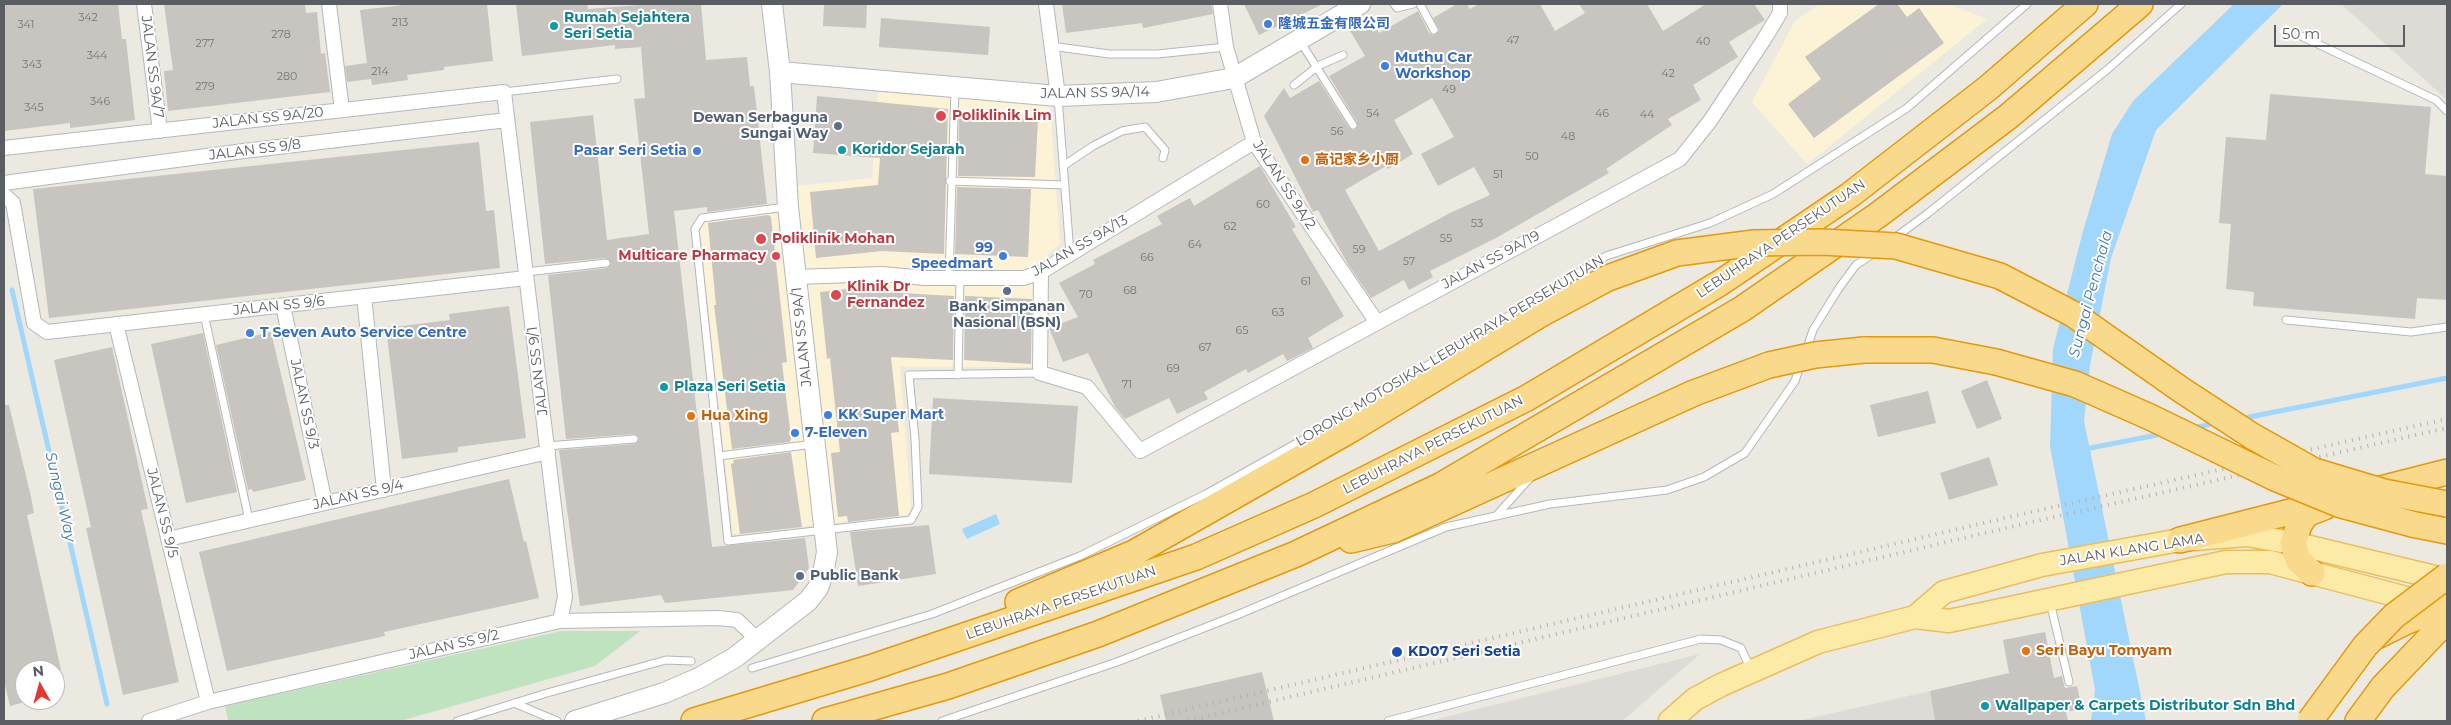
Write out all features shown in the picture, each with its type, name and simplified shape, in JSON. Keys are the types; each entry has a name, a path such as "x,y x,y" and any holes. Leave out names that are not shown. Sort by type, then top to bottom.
{"highway":[{"name":"LEBUHRAYA PERSEKUTUAN","path":"694,721 870,668 1196,557 1314,505 1527,398 1720,283 1850,195 1988,88 2085,4"},
{"path":"824,721 948,686 1098,634 1296,554 1440,486 1742,309 1878,215 2009,116 2140,4"},
{"path":"870,668 973,620 1134,553 1350,430 1528,321 1608,278 1677,253 1754,243 1822,242 1896,246 2000,276 2073,314 2190,396 2252,436 2314,471 2384,492 2447,504"},
{"path":"1296,554 1393,530 1694,392 1769,364 1815,355 1864,350 1933,350 1996,362 2074,384 2150,417 2275,478 2342,505 2412,524 2447,531"},
{"path":"2180,540 2447,472"},
{"path":"2312,573 2298,560 2293,543 2299,525 2306,514 2346,497"},
{"path":"2412,524 2447,526"},
{"path":"2310,721 2365,646 2394,616 2447,578"},
{"path":"2304,721 2324,687 2342,662 2371,639 2407,621 2446,612"},
{"path":"2358,721 2446,612"}],"main road":[{"name":"JALAN KLANG LAMA","path":"1915,617 1944,592 2042,565 2180,540 2247,535 2293,543 2447,578"},
{"name":"JALAN KLANG LAMA","path":"1670,721 1695,699 1818,642 1915,617 1949,621 2226,562 2270,562 2446,612"}],"street":[{"name":"JALAN SS 9A/7","path":"144,4 160,130"},
{"path":"329,4 342,110"},
{"name":"JALAN SS 9A/1","path":"758,640 808,601 818,588 827,552 795,277 788,207 780,72 772,4"},
{"path":"1046,4 1058,96"},
{"name":"JALAN SS 9A/2","path":"1220,4 1226,47 1254,142 1376,321"},
{"name":"JALAN SS 9A/14","path":"780,72 1058,96 1156,92 1234,78 1360,4"},
{"name":"JALAN SS 9A/19","path":"1040,373 1087,388 1140,451 1376,321 1680,159 1710,121 1763,41 1780,14 1780,4"},
{"name":"JALAN SS 9A/20","path":"4,148 504,92"},
{"path":"504,92 507,120"},
{"name":"JALAN SS 9/8","path":"4,183 244,151 507,120"},
{"name":"JALAN SS 9/1","path":"507,120 565,597 560,621"},
{"name":"JALAN SS 9A/13","path":"795,277 882,274 954,278 1024,278 1041,272 1254,142"},
{"name":"JALAN SS 9/6","path":"4,195 13,203 34,323 47,332 283,306 526,275"},
{"path":"1040,373 1041,272"},
{"path":"364,296 384,490"},
{"name":"JALAN SS 9/3","path":"283,306 325,503"},
{"name":"JALAN SS 9/5","path":"116,324 208,702"},
{"name":"JALAN SS 9/4","path":"168,539 384,490 547,449"},
{"name":"JALAN SS 9/2","path":"149,721 208,702 560,621 718,618 737,620 758,640"},
{"path":"575,721 664,692 699,678 734,658 758,640"}],"lane":[{"path":"1394,4 1397,8 1413,4"},
{"path":"1420,4 1434,30"},
{"name":"LORONG MOTOSIKAL LEBUHRAYA PERSEKUTUAN","path":"752,668 932,614 1080,556 1206,494 1345,416 1467,343 1568,277 1606,256 1710,223 1773,194 1907,108 2027,4"},
{"path":"942,721 1117,662 1237,616 1446,527 1550,504 1667,490 1704,477 1744,453 1796,381 1813,330 1856,265 1927,214 2108,69 2181,4"},
{"path":"2301,36 2436,100 2447,111"},
{"path":"1300,40 1318,66 1353,125"},
{"path":"1051,46 1109,54 1158,54 1226,47"},
{"path":"1294,85 1318,66 1342,55"},
{"path":"504,92 617,79"},
{"path":"955,87 950,180 958,375"},
{"path":"1058,96 1070,254"},
{"path":"1063,166 1093,146 1122,131 1145,127 1165,150 1163,158"},
{"path":"950,180 1065,185"},
{"path":"788,207 702,218 695,229 728,541 911,520 918,507 916,439 909,375 1040,373"},
{"path":"526,275 606,263"},
{"path":"204,314 249,520"},
{"path":"2286,320 2411,332 2447,327"},
{"path":"1467,343 1528,321"},
{"path":"547,449 634,439"},
{"path":"719,456 814,444"},
{"path":"1496,516 1545,461"},
{"path":"2050,598 2069,682"},
{"path":"1388,721 1701,639 1721,640 1741,648 1752,671"},
{"path":"457,721 666,660 691,661"},
{"path":"514,703 557,721"}],"shaded area":[{"path":"1820,4 1949,4 1987,19 1807,164 1752,102 1795,21"},
{"path":"2341,4 2447,4 2447,100"},
{"path":"878,92 1050,105 1060,244 1046,256 1049,367 900,367 911,505 908,515 733,534 700,230 704,222 797,210 796,186 872,178"},
{"path":"1700,654 1622,721 1429,721"},
{"path":"1930,691 1935,721 1798,721"}],"green space":[{"path":"561,631 640,631 595,666 400,721 228,721 225,706"}],"water":[{"name":"Sungai Penchala","path":"2234,4 2283,4 2156,130 2111,258 2090,365 2084,421 2146,721 2091,721 2095,690 2050,446 2053,349 2083,231 2112,134 2133,101"},
{"path":"996,514 1000,524 967,539 962,529"}],"building":[{"path":"4,4 118,4 122,39 126,39 135,120 70,128 70,123 4,131"},
{"path":"164,4 305,4 306,13 317,12 321,54 325,53 330,92 168,111 164,71 173,70"},
{"path":"412,4 487,4 493,61 444,67 444,70 407,75 408,80 372,85 371,79 347,82 345,66 367,63 360,10"},
{"path":"516,4 587,4 588,9 653,4 701,4 706,60 747,57 750,86 754,86 767,204 707,212 707,207 674,211 712,547 805,538 809,568 793,590 665,603 661,595 580,606 559,450 634,444 639,438 634,434 566,439 548,275 607,268 611,263 605,258 545,264 530,122 593,115 607,240 649,234 634,99 645,98 641,47 615,49 615,45 522,56"},
{"path":"824,4 867,4 866,28 823,26"},
{"path":"1062,4 1211,4 1213,14 1143,28 1142,23 1066,33"},
{"name":"隆城五金有限公司","path":"1244,4 1323,4 1259,35"},
{"path":"1457,4 1467,4 1470,9 1479,4 1540,4 1555,31 1585,13 1579,4 1647,4 1663,31 1706,4 1754,4 1765,20 1729,42 1738,57 1693,85 1701,100 1668,119 1672,125 1606,169 1609,173 1496,238 1430,271 1433,277 1409,290 1404,280 1371,298 1349,266 1318,210 1313,212 1264,116 1284,88 1290,98 1319,81 1349,128 1355,130 1357,122 1329,76 1365,56 1349,29 1369,17 1379,33 1418,11 1429,33 1434,35 1439,30 1433,18","holes":["1432,98 1454,137 1421,154 1438,186 1474,167 1490,195 1450,213 1379,251 1345,190 1386,166 1388,169 1413,154 1394,120"]},
{"path":"1879,4 1897,4 1907,17 1919,8 1944,43 1814,138 1788,104 1821,79 1805,57"},
{"path":"881,18 990,27 988,55 879,47"},
{"path":"2270,94 2431,107 2425,174 2447,176 2447,300 2417,298 2415,319 2253,306 2254,292 2226,289 2231,224 2219,223 2226,137 2266,140"},
{"path":"817,96 948,109 944,254 882,251 816,258 810,192 878,185 880,158 813,153"},
{"path":"959,115 1038,119 1035,177 958,176"},
{"path":"479,142 486,211 494,210 500,268 49,318 33,189"},
{"path":"1260,166 1296,227 1292,229 1344,316 1308,338 1313,348 1287,361 1283,354 1248,373 1246,369 1204,392 1208,399 1177,414 1169,398 1125,419 1115,407 1088,353 1063,362 1049,328 1078,317 1059,283 1095,264 1093,260 1162,224 1157,216 1190,198 1194,206"},
{"path":"957,187 1031,189 1028,257 955,254"},
{"path":"768,215 771,217 787,362 782,363 791,438 790,442 732,449 714,305 716,305 708,223"},
{"path":"882,285 883,292 954,296 953,360 891,357 899,432 891,433 899,516 848,522 847,516 838,517 831,453 840,452 830,358 827,359 820,292"},
{"path":"965,296 1032,299 1031,364 964,360"},
{"path":"509,306 526,438 458,447 458,452 402,459 386,328 450,320 449,314"},
{"path":"271,332 306,480 253,492 252,489 248,490 216,345"},
{"path":"203,333 237,492 186,503 151,344"},
{"path":"112,347 148,509 141,510 179,682 123,695 86,528 91,527 54,360"},
{"path":"1987,380 2002,419 1977,429 1961,391"},
{"path":"1928,391 1936,423 1878,437 1870,405"},
{"path":"933,398 1078,406 1072,483 929,474"},
{"path":"4,405 9,405 31,497 34,513 27,515 59,660 15,660 15,705 10,706 4,681"},
{"path":"791,452 802,527 740,534 731,464 734,463 733,460"},
{"path":"1989,457 1998,485 1949,500 1940,473"},
{"path":"509,479 539,598 384,632 385,636 227,671 199,552"},
{"path":"929,525 936,574 858,586 850,532"},
{"path":"2045,632 2054,678 2062,676 2065,688 2077,686 2082,709 2066,712 2068,721 1935,721 1930,691 2009,673 2003,640"},
{"path":"1262,672 1274,721 1166,721 1160,695"}],"waterway":[{"name":"Sungai Way","path":"12,290 107,704"},
{"path":"2239,419 2447,378"},
{"path":"2193,428 2216,423"},
{"path":"2085,449 2162,434"}],"railway":[{"path":"1138,721 2018,515 2447,419"},
{"path":"1188,721 2019,525 2447,428"}],"place":[{"name":"隆城五金有限公司","path":"1268,24"},
{"name":"Rumah Sejahtera Seri Setia","path":"554,26"},
{"name":"Muthu Car Workshop","path":"1385,66"},
{"name":"Poliklinik Lim","path":"941,116"},
{"name":"Dewan Serbaguna Sungai Way","path":"838,126"},
{"name":"Koridor Sejarah","path":"842,150"},
{"name":"Pasar Seri Setia","path":"697,151"},
{"name":"高记家乡小厨","path":"1305,160"},
{"name":"Poliklinik Mohan","path":"761,239"},
{"name":"Multicare Pharmacy","path":"776,256"},
{"name":"99 Speedmart","path":"1003,256"},
{"name":"Bank Simpanan Nasional (BSN)","path":"1007,291"},
{"name":"Klinik Dr Fernandez","path":"836,295"},
{"name":"T Seven Auto Service Centre","path":"250,333"},
{"name":"Plaza Seri Setia","path":"664,387"},
{"name":"KK Super Mart","path":"828,415"},
{"name":"Hua Xing","path":"691,416"},
{"name":"7-Eleven","path":"795,433"},
{"name":"Public Bank","path":"800,576"},
{"name":"Seri Bayu Tomyam","path":"2026,651"},
{"name":"KD07 Seri Setia","path":"1397,652"},
{"name":"Wallpaper & Carpets Distributor Sdn Bhd","path":"1985,706"}]}
